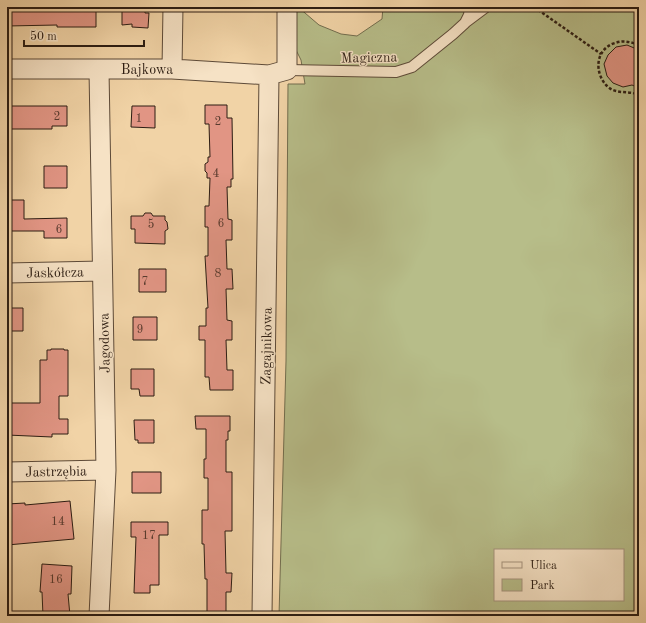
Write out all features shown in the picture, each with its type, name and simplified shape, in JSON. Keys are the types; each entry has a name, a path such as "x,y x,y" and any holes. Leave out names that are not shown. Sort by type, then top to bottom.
{"street":[{"path":"172,69 173,7"},
{"name":"Zagajnikowa","path":"262,616 278,73 287,7"},
{"name":"Bajkowa","path":"7,69 172,69 278,73"},
{"name":"Jagodowa","path":"99,70 106,470 99,616"},
{"name":"Jaskółcza","path":"7,272 102,271"},
{"name":"Jastrzębia","path":"7,472 106,470"}],"lane":[{"path":"465,23 469,16 470,7"},
{"name":"Magiczna","path":"278,73 396,72 412,66 421,60 486,7"}],"path":[{"path":"534,7 601,54"},
{"path":"639,45 628,41 614,43 604,50 598,58 598,68 601,77 607,86 616,92 634,92 639,95"}],"green space":[{"path":"295,7 298,7 319,25 341,34 357,36 382,19 383,7 639,7 639,616 279,616 286,361 288,84 305,84 301,60 296,50"}],"building":[{"path":"15,7 96,7 96,27 57,27 57,25 7,26 7,9 15,9"},
{"path":"122,7 145,7 145,13 149,13 148,28 132,27 132,24 122,25"},
{"path":"627,45 639,50 639,88 632,85 623,87 613,83 607,76 604,64 608,55 616,47"},
{"path":"205,105 227,105 227,118 232,118 233,179 231,179 231,187 227,187 228,219 232,220 232,240 226,240 227,269 232,269 233,289 226,289 227,320 232,321 232,340 226,340 227,370 233,370 233,390 210,390 209,377 205,377 205,340 199,340 199,326 206,326 206,308 208,308 205,256 208,256 208,227 205,227 205,206 209,206 210,178 207,178 205,164 208,162 208,157 210,157 209,124 205,124"},
{"path":"10,106 67,106 67,126 52,126 52,129 7,129 7,109 10,109"},
{"path":"132,106 155,106 155,128 131,127"},
{"path":"44,166 67,166 67,188 44,188"},
{"path":"7,200 24,200 24,219 67,218 67,238 44,238 44,231 7,231"},
{"path":"145,213 151,213 153,216 165,216 168,229 165,231 165,244 135,243 135,229 131,229 131,216 143,216"},
{"path":"139,269 166,269 166,292 139,292"},
{"path":"7,308 23,308 23,331 7,331"},
{"path":"133,317 157,317 157,340 133,340"},
{"path":"47,350 68,350 68,396 59,396 59,419 68,419 68,434 52,434 52,437 7,435 7,403 40,403 40,360 47,360"},
{"path":"131,369 154,369 154,396 140,396 139,389 131,389"},
{"path":"195,416 230,416 230,431 228,431 228,440 226,440 226,472 232,472 232,531 225,531 226,573 232,573 231,592 226,592 226,616 207,616 207,579 205,579 204,544 202,544 202,510 208,510 208,478 204,478 204,459 206,459 206,429 196,429"},
{"path":"134,420 154,420 154,443 138,443 138,440 135,440"},
{"path":"132,472 161,472 161,493 132,493"},
{"path":"70,501 74,539 7,545 7,504 25,503 25,505"},
{"path":"131,522 168,522 168,535 159,535 159,585 150,585 150,593 134,593 136,537 131,537"},
{"path":"42,564 72,566 71,594 68,594 70,616 43,616 42,592 40,592"}]}
